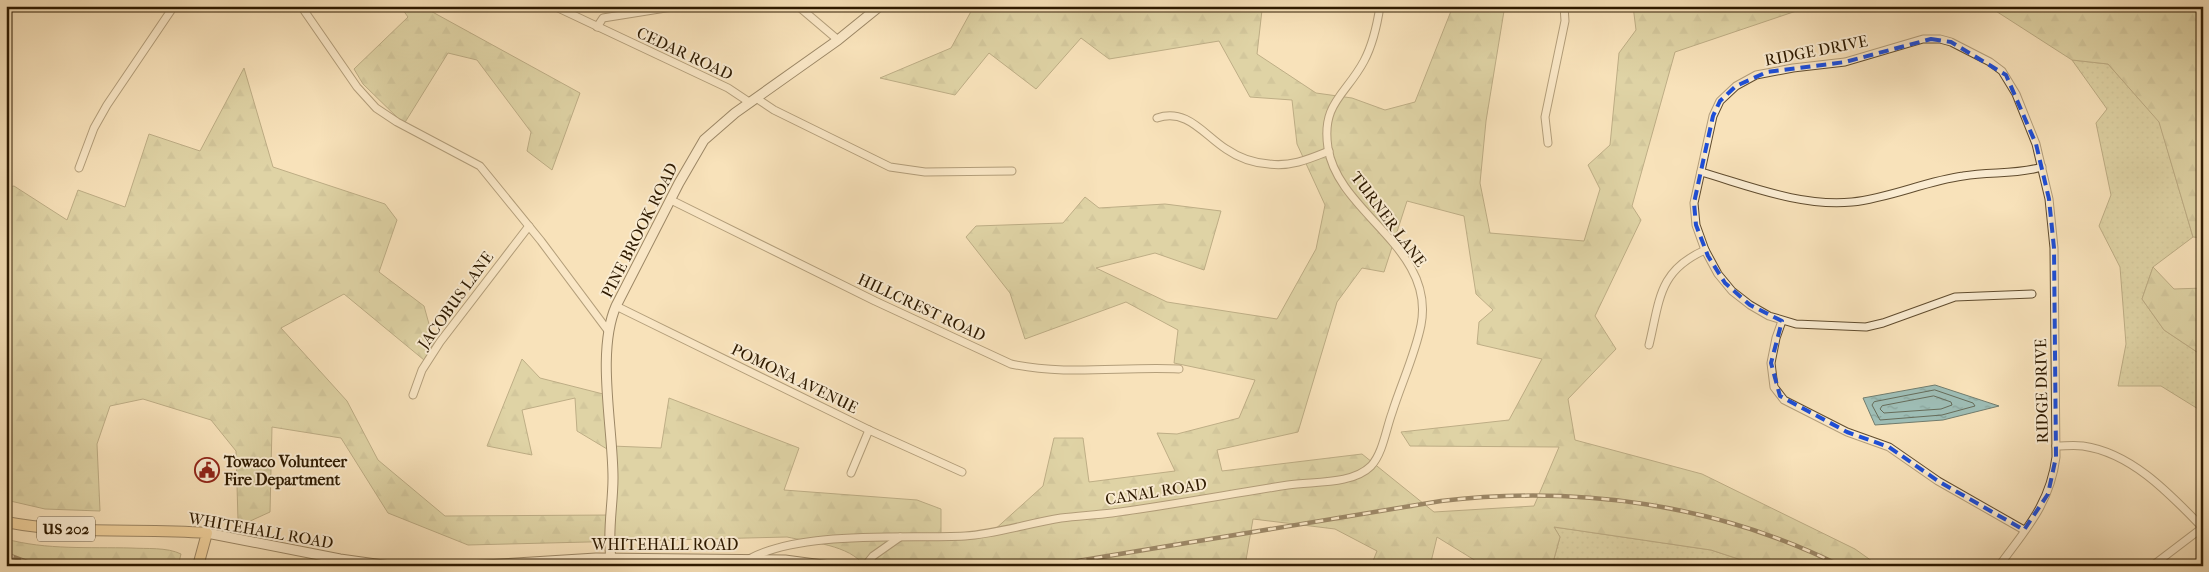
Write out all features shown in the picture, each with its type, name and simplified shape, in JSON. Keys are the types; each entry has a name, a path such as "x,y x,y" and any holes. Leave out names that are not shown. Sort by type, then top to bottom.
{"main road":[{"name":"WHITEHALL ROAD","path":"6,522 59,528 172,530 207,533"},
{"path":"198,566 207,533"}],"street":[{"path":"79,168 94,128 107,104 174,6"},
{"path":"302,6 325,43 368,101 390,119 480,166 529,226 609,332"},
{"name":"CEDAR ROAD","path":"554,6 890,167 925,172 1012,171"},
{"path":"597,27 603,18 678,6"},
{"path":"798,6 838,40"},
{"name":"PINE BROOK ROAD","path":"611,558 609,543 613,494 613,462 606,367 609,332 616,306 704,140 720,124 838,40 880,6"},
{"name":"TURNER LANE","path":"1380,6 1370,49 1357,73 1339,94 1329,114 1327,136 1329,151 1335,168 1347,188 1409,264 1421,295 1422,312 1420,328 1387,428"},
{"path":"1548,143 1545,117 1565,21 1564,6"},
{"name":"RIDGE DRIVE","path":"1999,566 2041,508 2048,494 2054,476 2056,446 2054,248 2049,199 2036,144 2009,79 2002,70 1951,42 1922,39 1846,62 1767,72 1746,80 1728,93 1717,106 1713,116 1694,202 1695,214 1699,236 1718,274 1732,291 1750,305 1782,321 1805,326 1866,327 1883,323 1955,297 2032,294"},
{"path":"1157,118 1169,114 1182,117 1227,150 1258,163 1291,164 1329,151"},
{"path":"1701,172 1798,200 1837,203 1870,199 1963,176 2008,174 2042,167"},
{"name":"HILLCREST ROAD","path":"671,200 875,301 1011,364 1057,370 1179,368"},
{"name":"JACOBUS LANE","path":"413,395 422,370 440,342 529,226"},
{"path":"1650,345 1668,277 1684,261 1705,250"},
{"name":"POMONA AVENUE","path":"616,306 869,430 962,472"},
{"path":"1782,321 1771,363 1774,387 1784,400 1847,432 1889,447 1938,482 2024,530"},
{"name":"CANAL ROAD","path":"749,559 765,550 810,542 982,534 1063,518 1153,507 1296,483 1330,481 1363,472 1371,465 1378,456 1387,428"},
{"path":"851,473 869,430"},
{"path":"2056,446 2081,446 2098,449 2128,463 2160,486 2202,528 2152,566"},
{"name":"WHITEHALL ROAD","path":"207,533 340,559 390,566"},
{"path":"865,566 873,556 901,537"},
{"name":"WHITEHALL ROAD","path":"469,566 611,558 806,561 830,566"}],"highlighted area":[{"path":"1931,39 1951,42 2006,75 2036,144 2049,199 2054,248 2056,457 2048,494 2024,530 1938,481 1889,447 1847,432 1780,396 1771,363 1782,321 1750,305 1725,283 1708,256 1696,225 1694,203 1713,116 1720,101 1736,86 1767,72 1845,62"}],"green space":[{"path":"400,6 430,6 427,9 580,93 552,170 527,151 531,132 477,60 448,53 404,124 363,84 354,69 408,17"},
{"path":"974,6 1233,6 1262,10 1257,54 1316,93 1352,98 1385,110 1415,102 1453,6 1499,6 1504,11 1486,121 1480,183 1490,233 1584,241 1600,189 1588,165 1610,145 1619,53 1636,30 1633,6 1811,6 1675,52 1632,206 1641,220 1595,316 1616,349 1568,399 1575,440 1702,474 1855,549 1879,566 1760,566 1711,550 1554,527 1560,537 1552,566 1475,566 1476,561 1437,537 1430,566 1371,566 1377,551 1335,529 1253,519 1245,566 864,566 850,553 840,549 787,537 468,545 388,513 341,438 272,427 270,512 248,522 238,520 236,451 211,420 143,399 110,406 97,444 100,511 45,509 6,500 6,188 14,186 67,220 78,190 125,207 149,134 200,151 244,68 273,167 385,204 397,220 379,272 424,306 434,342 424,360 344,294 281,328 347,401 378,460 445,516 614,515 612,452 577,431 575,398 522,410 532,455 487,446 522,359 540,378 607,395 612,446 661,448 669,398 799,448 784,490 917,500 941,509 941,535 992,532 1043,486 1054,438 1083,438 1089,482 1175,471 1157,433 1177,434 1239,418 1255,380 1174,363 1178,330 1126,302 1025,339 1010,293 966,237 976,226 1063,223 1085,197 1099,208 1165,204 1221,211 1204,270 1155,253 1096,268 1167,302 1277,319 1316,249 1325,205 1297,144 1292,100 1250,97 1219,41 1109,59 1081,38 1036,89 989,53 955,95 880,78 951,48","holes":["1407,201 1464,216 1476,294 1493,310 1479,322 1477,344 1542,359 1509,420 1401,432 1410,446 1559,447 1534,506 1434,512 1362,454 1222,471 1217,450 1298,432 1337,302 1362,268 1384,272"]},
{"path":"1988,6 2203,6 2203,238 2193,237 2159,122 2108,64 2072,60"},
{"path":"2072,60 2108,64 2159,121 2193,237 2153,267 2142,299 2164,330 2203,356 2203,412 2161,386 2118,386 2126,344 2120,267 2099,226 2111,195 2096,123 2107,109"},
{"path":"2153,267 2174,289 2203,288 2203,356 2164,330 2142,299"},
{"path":"1554,527 1711,550 1760,566 1552,566 1560,537"},
{"path":"6,539 37,545 156,549 169,550 181,554 178,566 7,566"}],"water":[{"path":"1935,385 1999,406 1943,420 1875,425 1863,398"}],"railway":[{"path":"1047,566 1441,501 1492,497 1544,496 1595,498 1646,504 1696,514 1745,527 1794,545 1841,566"},
{"path":"6,554 38,566"}],"place":[{"name":"Towaco Volunteer Fire Department","path":"207,470"}]}
